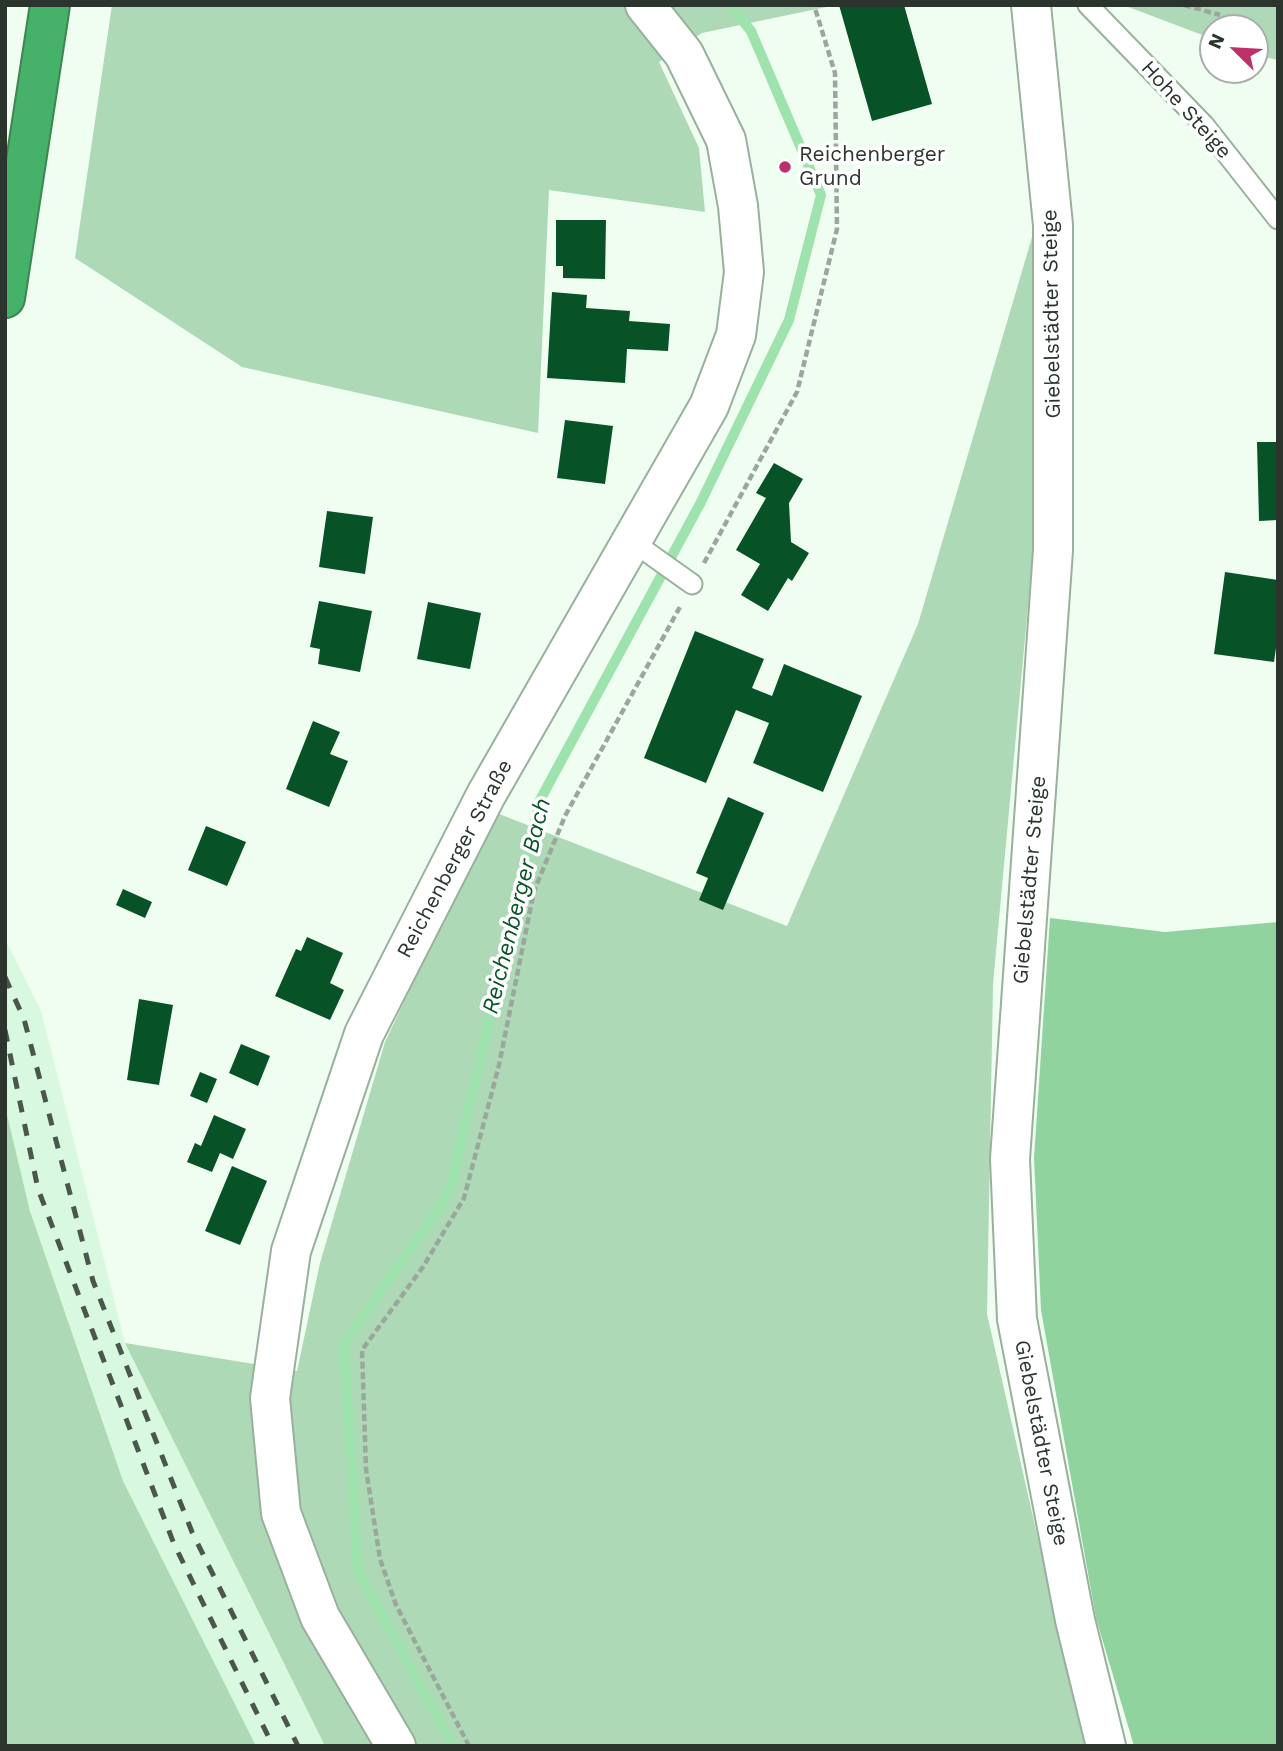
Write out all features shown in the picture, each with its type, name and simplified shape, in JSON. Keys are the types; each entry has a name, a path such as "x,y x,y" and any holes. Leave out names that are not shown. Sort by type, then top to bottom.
{"highway":[{"path":"5,298 50,5"}],"main road":[{"name":"Reichenberger Straße","path":"396,1746 320,1616 281,1513 270,1398 290,1251 364,1034 486,795 641,547 709,406 736,335 744,272 738,206 726,140 684,54 645,5"},
{"name":"Giebelstädter Steige","path":"1031,5 1053,225 1053,550 1010,1159 1017,1319 1075,1620 1106,1746"}],"lane":[{"name":"Hohe Steige","path":"1088,5 1204,125 1278,219"},
{"path":"641,547 689,582"}],"path":[{"path":"469,1746 396,1605 380,1559 366,1469 362,1350 423,1267 464,1198 499,1065 534,891 565,816 689,582 797,392 837,229 835,73 814,5"},
{"path":"1184,5 1216,14"}],"shaded area":[{"path":"112,5 836,5 702,33 659,62 699,148 705,212 549,190 538,433 242,367 75,258"},
{"path":"1123,5 1278,5 1278,60 1269,58 1269,14 1199,14 1199,34"},
{"path":"1035,227 1033,552 993,984 987,1314 1085,1746 325,1746 125,1343 297,1371 320,1263 385,1042 494,812 787,926 918,624"},
{"path":"5,939 41,1011 125,1343 325,1746 256,1746 123,1481 30,1211 5,1106"},
{"path":"5,1106 30,1211 123,1481 256,1746 5,1746"}],"green space":[{"path":"1050,918 1165,932 1278,922 1278,1746 1134,1746 1096,1618 1041,1310 1034,1158"}],"building":[{"path":"839,5 904,5 932,104 872,121"},
{"path":"556,220 606,220 605,279 563,278 563,266 556,266"},
{"path":"552,292 587,295 586,308 630,311 629,321 670,324 668,351 627,349 625,383 547,378"},
{"path":"565,420 613,426 605,484 557,478"},
{"path":"1257,442 1278,442 1278,520 1259,521"},
{"path":"774,463 803,479 789,503 791,542 809,553 792,581 788,578 768,611 741,595 760,564 736,550 766,498 756,493"},
{"path":"327,511 373,517 365,574 319,567"},
{"path":"1225,572 1278,580 1278,634 1274,662 1214,654"},
{"path":"319,601 372,611 360,672 318,664 320,649 310,647"},
{"path":"428,602 481,613 470,669 417,659"},
{"path":"695,631 764,659 752,688 772,696 784,664 862,696 823,792 753,763 769,723 736,710 706,783 644,758"},
{"path":"313,721 340,732 330,754 348,761 329,807 286,789"},
{"path":"728,797 764,813 723,910 699,900 708,878 696,873"},
{"path":"206,826 246,842 227,886 188,870"},
{"path":"123,889 152,902 145,918 116,905"},
{"path":"307,937 343,953 330,983 344,990 330,1020 275,996 296,949 301,951"},
{"path":"139,999 173,1005 159,1085 127,1080"},
{"path":"241,1044 270,1056 258,1086 229,1073"},
{"path":"200,1072 217,1079 207,1103 190,1096"},
{"path":"214,1115 246,1129 233,1159 220,1153 212,1172 187,1162 195,1143 201,1146"},
{"path":"232,1166 267,1181 240,1245 205,1231"}],"waterway":[{"name":"Reichenberger Bach","path":"453,1746 358,1571 344,1344 449,1193 540,800 701,502 789,320 821,195 751,31 730,5"}],"railway":[{"path":"5,977 24,1019 93,1281 192,1532 298,1746"},
{"path":"5,1030 38,1189 174,1544 273,1746"}],"place":[{"name":"Reichenberger Grund","path":"785,167"}]}
